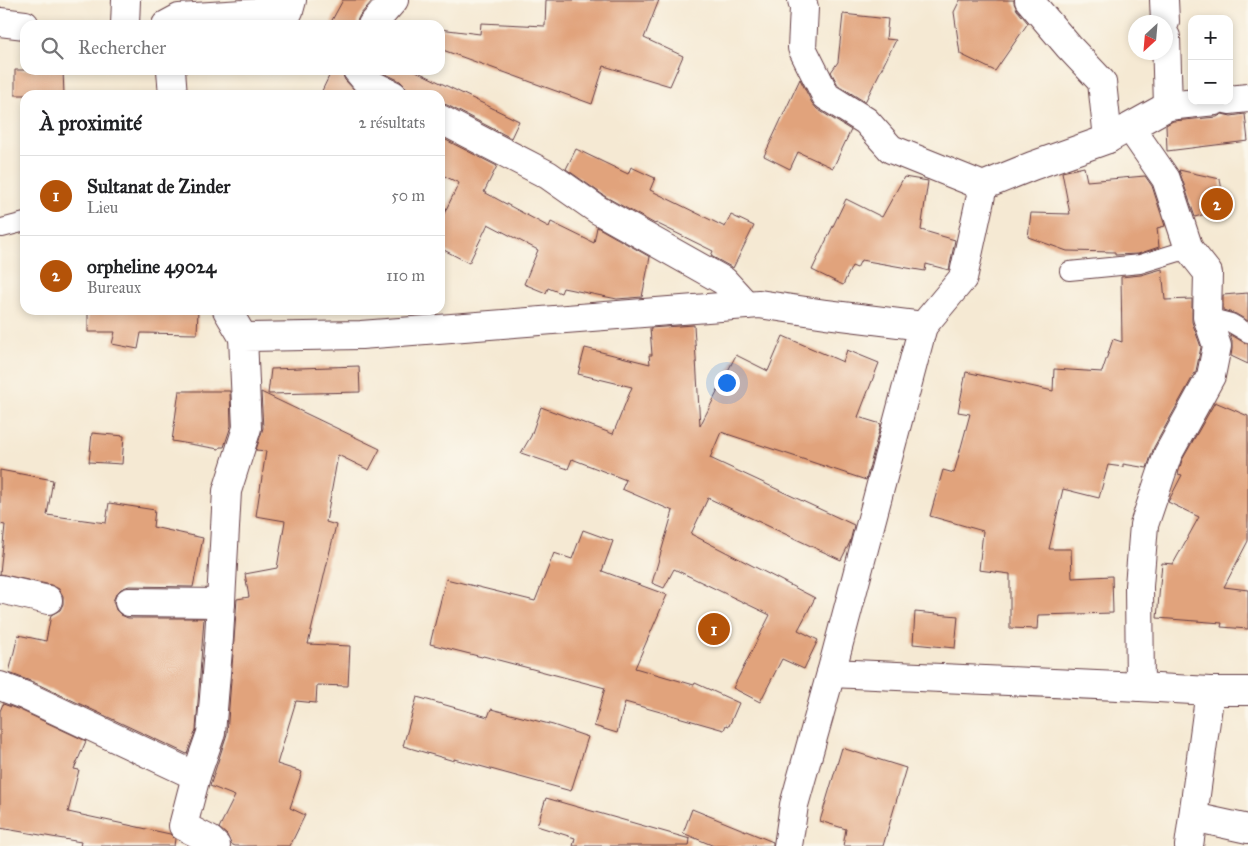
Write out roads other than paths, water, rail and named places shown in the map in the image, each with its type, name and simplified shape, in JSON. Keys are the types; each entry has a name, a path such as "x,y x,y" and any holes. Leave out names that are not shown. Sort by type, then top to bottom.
{"street":[{"path":"125,20 126,0"},
{"path":"376,20 394,0"},
{"path":"802,0 804,8 802,48 826,96 866,121 891,149 983,186 1119,133 1168,106 1188,104"},
{"path":"1029,0 1102,82 1119,133 1166,179 1189,249 1208,273 1207,316 1217,346 1211,376 1168,454 1144,525 1140,586 1140,687"},
{"path":"1164,0 1165,15"},
{"path":"175,20 179,18 295,12"},
{"path":"0,22 20,24"},
{"path":"1167,60 1168,106"},
{"path":"171,75 173,90"},
{"path":"361,75 367,82 383,90"},
{"path":"1233,100 1248,98"},
{"path":"445,122 548,175 598,210 724,282 746,305"},
{"path":"788,846 794,805 923,326 963,278 983,186"},
{"path":"243,337 361,334 759,304 923,326"},
{"path":"216,846 210,840 183,826 196,776 211,733 219,638 227,491 247,428 243,337 230,315"},
{"path":"0,589 48,600"},
{"path":"129,602 221,603"},
{"path":"831,673 1210,691 1248,691"},
{"path":"0,686 26,696 196,776"},
{"path":"1189,846 1210,691"},
{"path":"1193,817 1248,829"}],"lane":[{"path":"2,228 20,223"},
{"path":"1069,271 1140,264 1189,249"},
{"path":"1207,316 1231,323 1248,333"}],"place":[{"name":"orpheline 49024","path":"1217,204"},
{"name":"Sultanat de Zinder","path":"714,629"}]}
